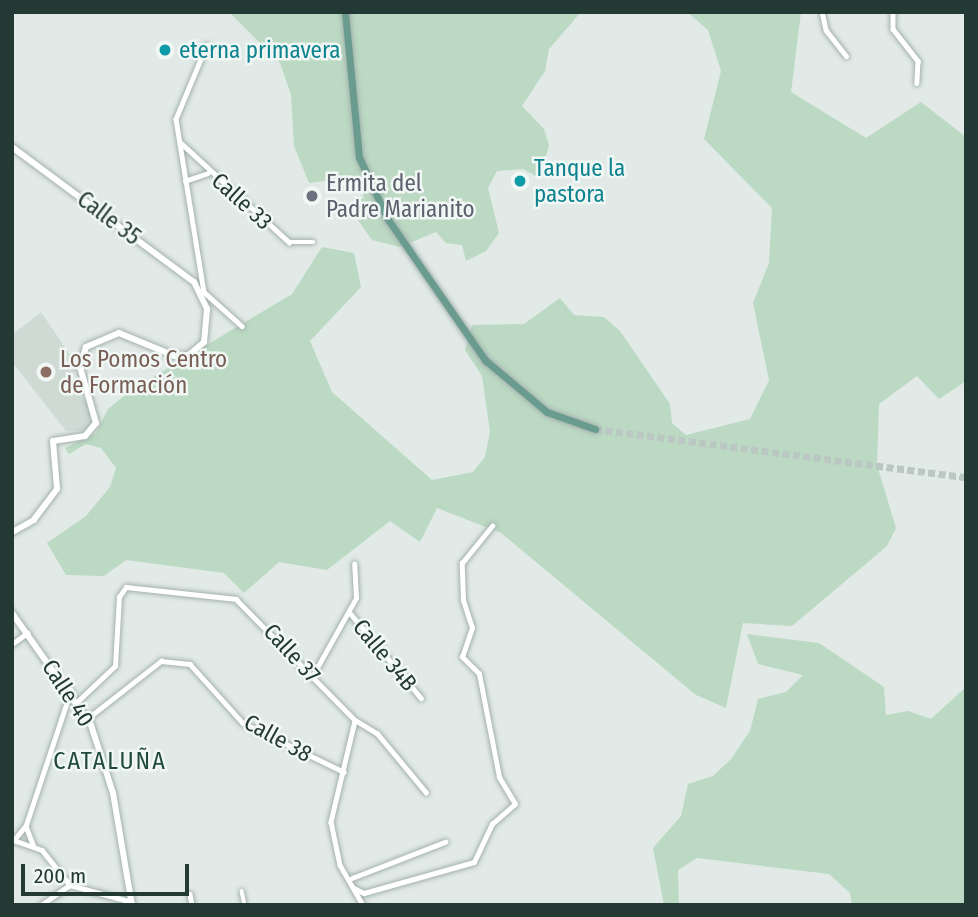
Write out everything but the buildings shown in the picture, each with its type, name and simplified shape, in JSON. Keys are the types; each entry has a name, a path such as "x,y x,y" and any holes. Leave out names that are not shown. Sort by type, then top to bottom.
{"main road":[{"path":"345,12 359,157 387,218 485,360 547,412 595,429"}],"street":[{"path":"822,12 826,30 846,56"},
{"path":"893,12 893,29 918,61 917,83"},
{"path":"12,532 34,520 57,489 54,441 85,436 96,424 80,367 86,347 119,332 175,356 195,352 204,342 204,292 185,181 179,103 207,45"},
{"name":"Calle 33","path":"180,142 212,175 289,242 313,242"},
{"name":"Calle 35","path":"12,147 204,292"},
{"path":"185,181 197,172 212,175"},
{"path":"204,292 242,326"},
{"path":"354,888 364,893 474,862 492,824 515,804 499,777 480,674 462,657 472,628 463,563 492,526"},
{"path":"313,675 349,612 359,585 355,564"},
{"name":"Calle 37","path":"78,701 115,666 122,590 131,585 236,599 355,720 377,733 426,792"},
{"name":"Calle 34B","path":"349,612 421,698"},
{"name":"Calle 40","path":"12,613 71,690 88,718 113,793 132,903"},
{"path":"12,644 27,633"},
{"name":"Calle 38","path":"88,718 162,662 190,664 243,723 344,772"},
{"path":"34,846 13,840 26,825 71,690"},
{"path":"355,720 344,772 331,807 332,839 363,905"},
{"path":"26,825 34,846 71,885 132,903"},
{"path":"351,878 445,842"},
{"path":"41,905 71,885"},
{"path":"243,891 245,905"},
{"path":"190,894 192,905"}],"shaded area":[{"name":"Los Pomos Centro de Formación","path":"41,312 79,368 63,381 93,407 94,423 85,431 66,431 12,362 12,335"}],"green space":[{"path":"229,12 581,12 549,49 545,71 522,106 544,129 549,145 540,178 523,169 497,171 488,188 499,233 486,251 466,261 462,245 446,243 436,232 400,247 372,240 347,205 364,198 355,177 309,183 294,146 291,95 280,63"},
{"path":"687,12 801,12 791,92 866,138 921,102 966,137 966,381 939,399 917,376 879,404 877,465 896,528 887,546 792,626 743,623 726,708 696,695 501,533 437,508 420,542 390,521 327,570 279,562 244,593 224,573 126,560 104,576 66,575 47,543 86,516 110,487 116,468 101,448 86,444 69,454 65,448 96,433 108,409 130,391 292,294 322,247 354,253 361,287 310,341 332,392 432,480 473,472 485,457 490,432 482,376 465,350 472,325 524,324 560,298 574,315 604,317 620,331 670,404 672,423 686,435 750,419 769,380 753,303 769,263 772,208 704,139 721,71 708,30"},
{"path":"747,634 819,643 884,687 886,715 908,711 931,719 966,687 966,905 852,905 850,893 829,874 697,858 678,870 679,905 664,905 653,848 681,816 688,784 713,776 731,759 750,731 758,699 786,692 803,675 758,664"}],"tunnel":[{"path":"595,429 966,477"}],"place":[{"name":"eterna primavera","path":"165,50"},
{"name":"Tanque la pastora","path":"520,181"},
{"name":"Ermita del Padre Marianito","path":"312,196"},
{"name":"Los Pomos Centro de Formación","path":"46,372"}],"district":[{"name":"CATALUÑA","path":"110,762"}]}
